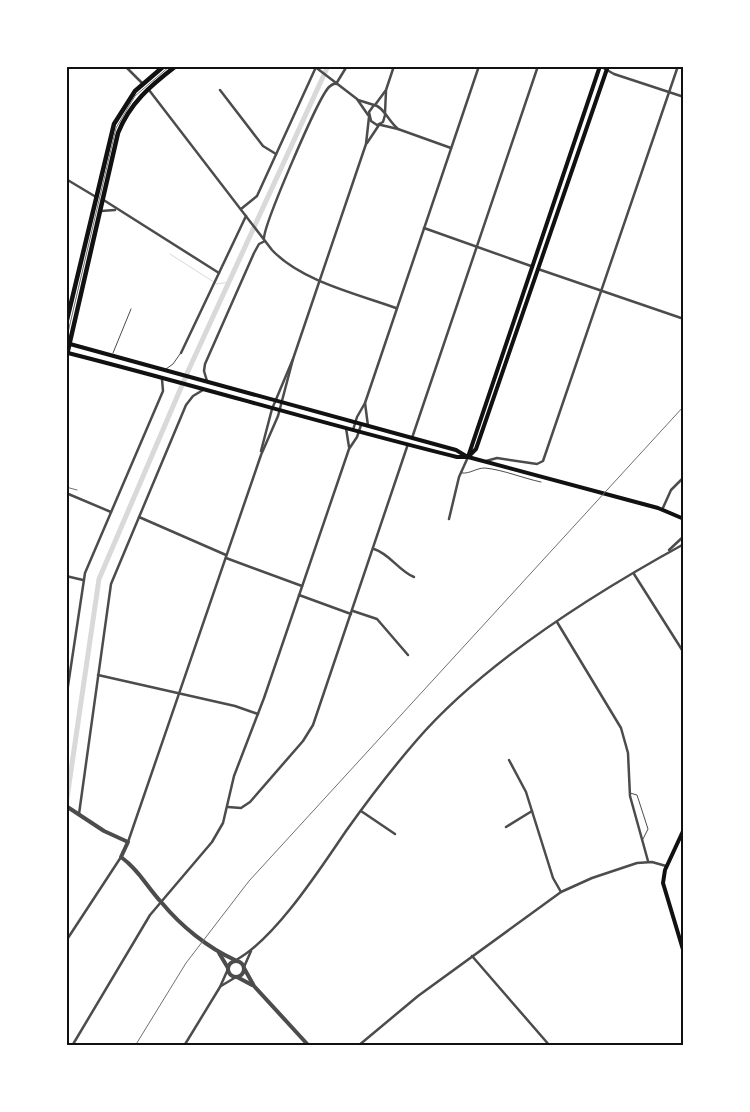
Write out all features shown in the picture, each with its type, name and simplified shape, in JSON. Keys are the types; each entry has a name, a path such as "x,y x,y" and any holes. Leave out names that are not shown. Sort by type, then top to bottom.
{"highway":[{"path":"66,324 111,131 126,102 142,83 164,66"},
{"path":"66,359 68,343 118,133 128,111 147,88 176,66"},
{"path":"142,83 147,88"},
{"path":"111,131 118,133"},
{"path":"96,197 102,199"}],"main road":[{"path":"468,457 600,66"},
{"path":"468,457 476,449 608,69"},
{"path":"531,266 538,269"},
{"path":"68,343 177,375 456,450 468,457"},
{"path":"67,352 190,384 272,409 359,432 457,457 468,457 579,486 662,510 684,519"},
{"path":"684,829 667,866 663,887 682,941 684,953"}],"street":[{"path":"125,66 142,83"},
{"path":"208,383 204,372 205,364 254,253 259,244 264,240 273,207 327,90 336,84 347,66"},
{"path":"366,144 383,122 386,90 394,66"},
{"path":"353,430 365,403 479,66"},
{"path":"412,438 538,66"},
{"path":"600,66 684,97"},
{"path":"484,461 495,458 536,464 543,461 678,66"},
{"path":"241,209 256,198 316,68 356,99 373,123 398,129 451,148"},
{"path":"147,88 259,234 286,263 320,280 396,308"},
{"path":"220,90 262,146 276,154"},
{"path":"66,940 121,857 128,842 261,455 280,411 294,359 366,144 370,110 386,90"},
{"path":"356,99 382,109 398,129"},
{"path":"66,180 96,197"},
{"path":"102,199 116,210 219,274"},
{"path":"99,212 107,209 116,210"},
{"path":"181,353 246,216"},
{"path":"424,228 531,266"},
{"path":"538,269 684,319"},
{"path":"261,455 274,401 294,359"},
{"path":"66,699 83,580 162,392 164,384 160,376"},
{"path":"79,814 111,584 188,402 195,394 207,389"},
{"path":"365,403 368,426"},
{"path":"72,1046 147,919 212,842 223,823 234,776 258,714 349,449 361,425"},
{"path":"345,428 349,449"},
{"path":"228,807 241,808 250,802 308,734 316,717 374,549 408,444"},
{"path":"449,519 461,473 468,457"},
{"path":"662,510 671,490 684,477"},
{"path":"66,492 111,512"},
{"path":"138,517 226,557 302,586"},
{"path":"666,553 684,536"},
{"path":"220,987 243,973 252,950 308,885 381,784 437,719 504,660 557,622 666,553 684,544"},
{"path":"374,549 380,551 403,572 414,578"},
{"path":"634,574 684,653"},
{"path":"66,576 83,580"},
{"path":"299,595 377,619 408,655"},
{"path":"557,622 621,728 628,753 630,793 648,862"},
{"path":"66,669 71,670"},
{"path":"98,675 258,714"},
{"path":"509,760 523,784 553,878 561,892"},
{"path":"66,806 104,831 128,842"},
{"path":"361,811 395,834"},
{"path":"506,827 532,811"},
{"path":"121,857 136,868 160,902 219,953 229,974 254,986"},
{"path":"358,1046 393,1015 561,892 599,875 637,863 648,862 667,866"},
{"path":"184,1046 220,987 229,964 252,950"},
{"path":"219,953 242,962 254,986 309,1046"},
{"path":"472,956 550,1046"}],"lane":[{"path":"112,356 131,309"},
{"path":"163,370 172,366 181,353"},
{"path":"461,473 467,473 476,468 488,469 541,482"},
{"path":"630,793 638,795 648,830 642,839"}],"waterway":[{"path":"66,805 99,579 189,369 328,66"},
{"path":"170,254 217,284 229,282"}],"tram line":[{"path":"66,341 116,128 135,96 170,66"},
{"path":"66,487 77,490"}],"railway":[{"path":"135,1046 186,963 249,881 684,406"}]}
